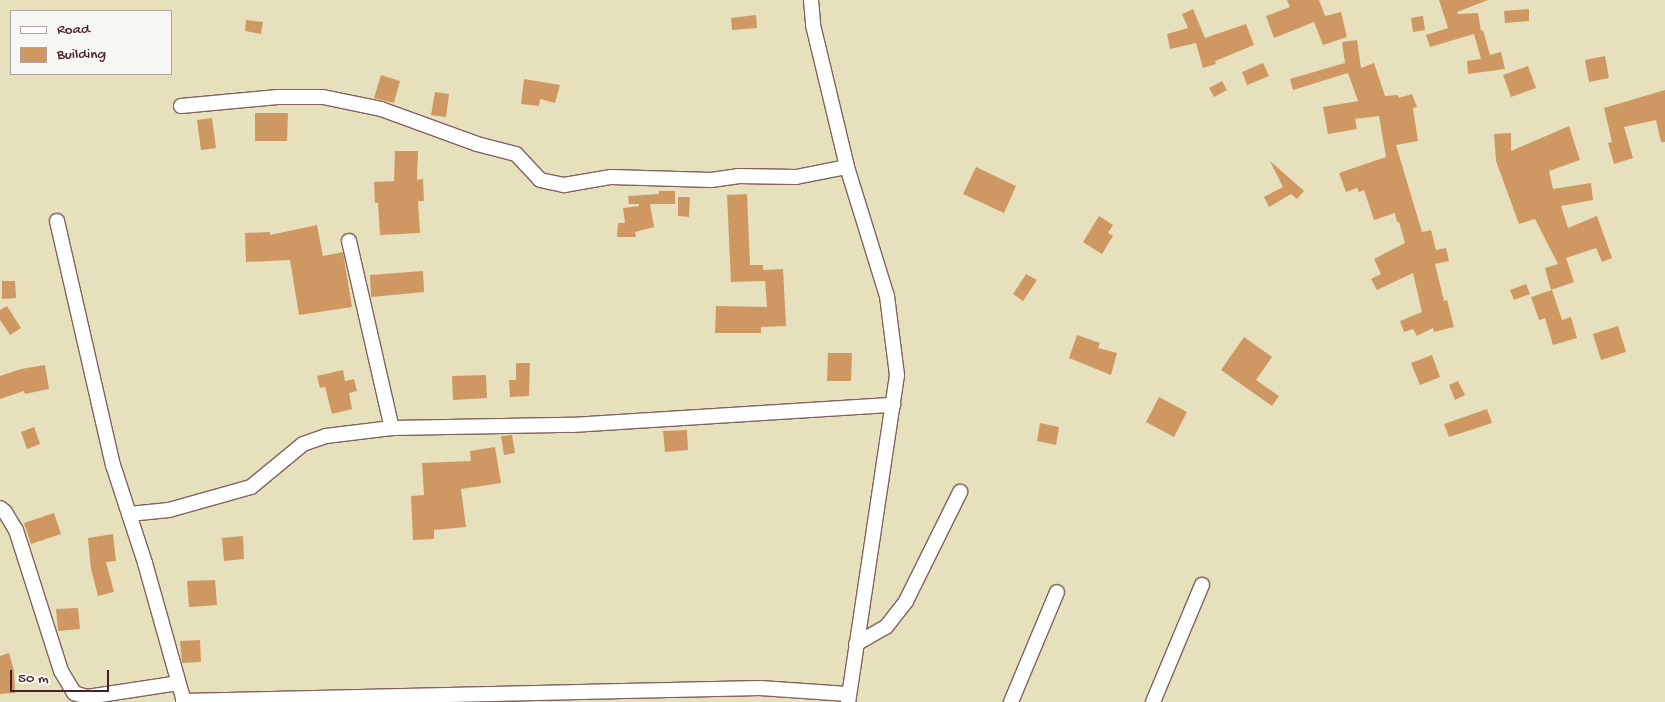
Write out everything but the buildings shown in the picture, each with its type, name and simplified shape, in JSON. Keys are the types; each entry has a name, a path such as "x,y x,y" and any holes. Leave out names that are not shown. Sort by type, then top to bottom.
{"street":[{"path":"57,221 113,465 184,702 760,688 848,698 897,375 887,296 847,167 813,25 811,0"},
{"path":"181,106 278,97 323,98 362,105 381,109 477,144 516,154 540,180 564,185 612,177 711,180 738,176 796,178 847,167"},
{"path":"350,240 392,428"},
{"path":"129,514 169,510 251,487 303,444 326,436 392,428 572,425 893,405"},
{"path":"856,644 886,627 906,601 960,492"},
{"path":"0,508 5,512 16,530 61,671 74,693 87,697 178,683"},
{"path":"1152,702 1202,585"},
{"path":"1011,702 1057,592"}]}
